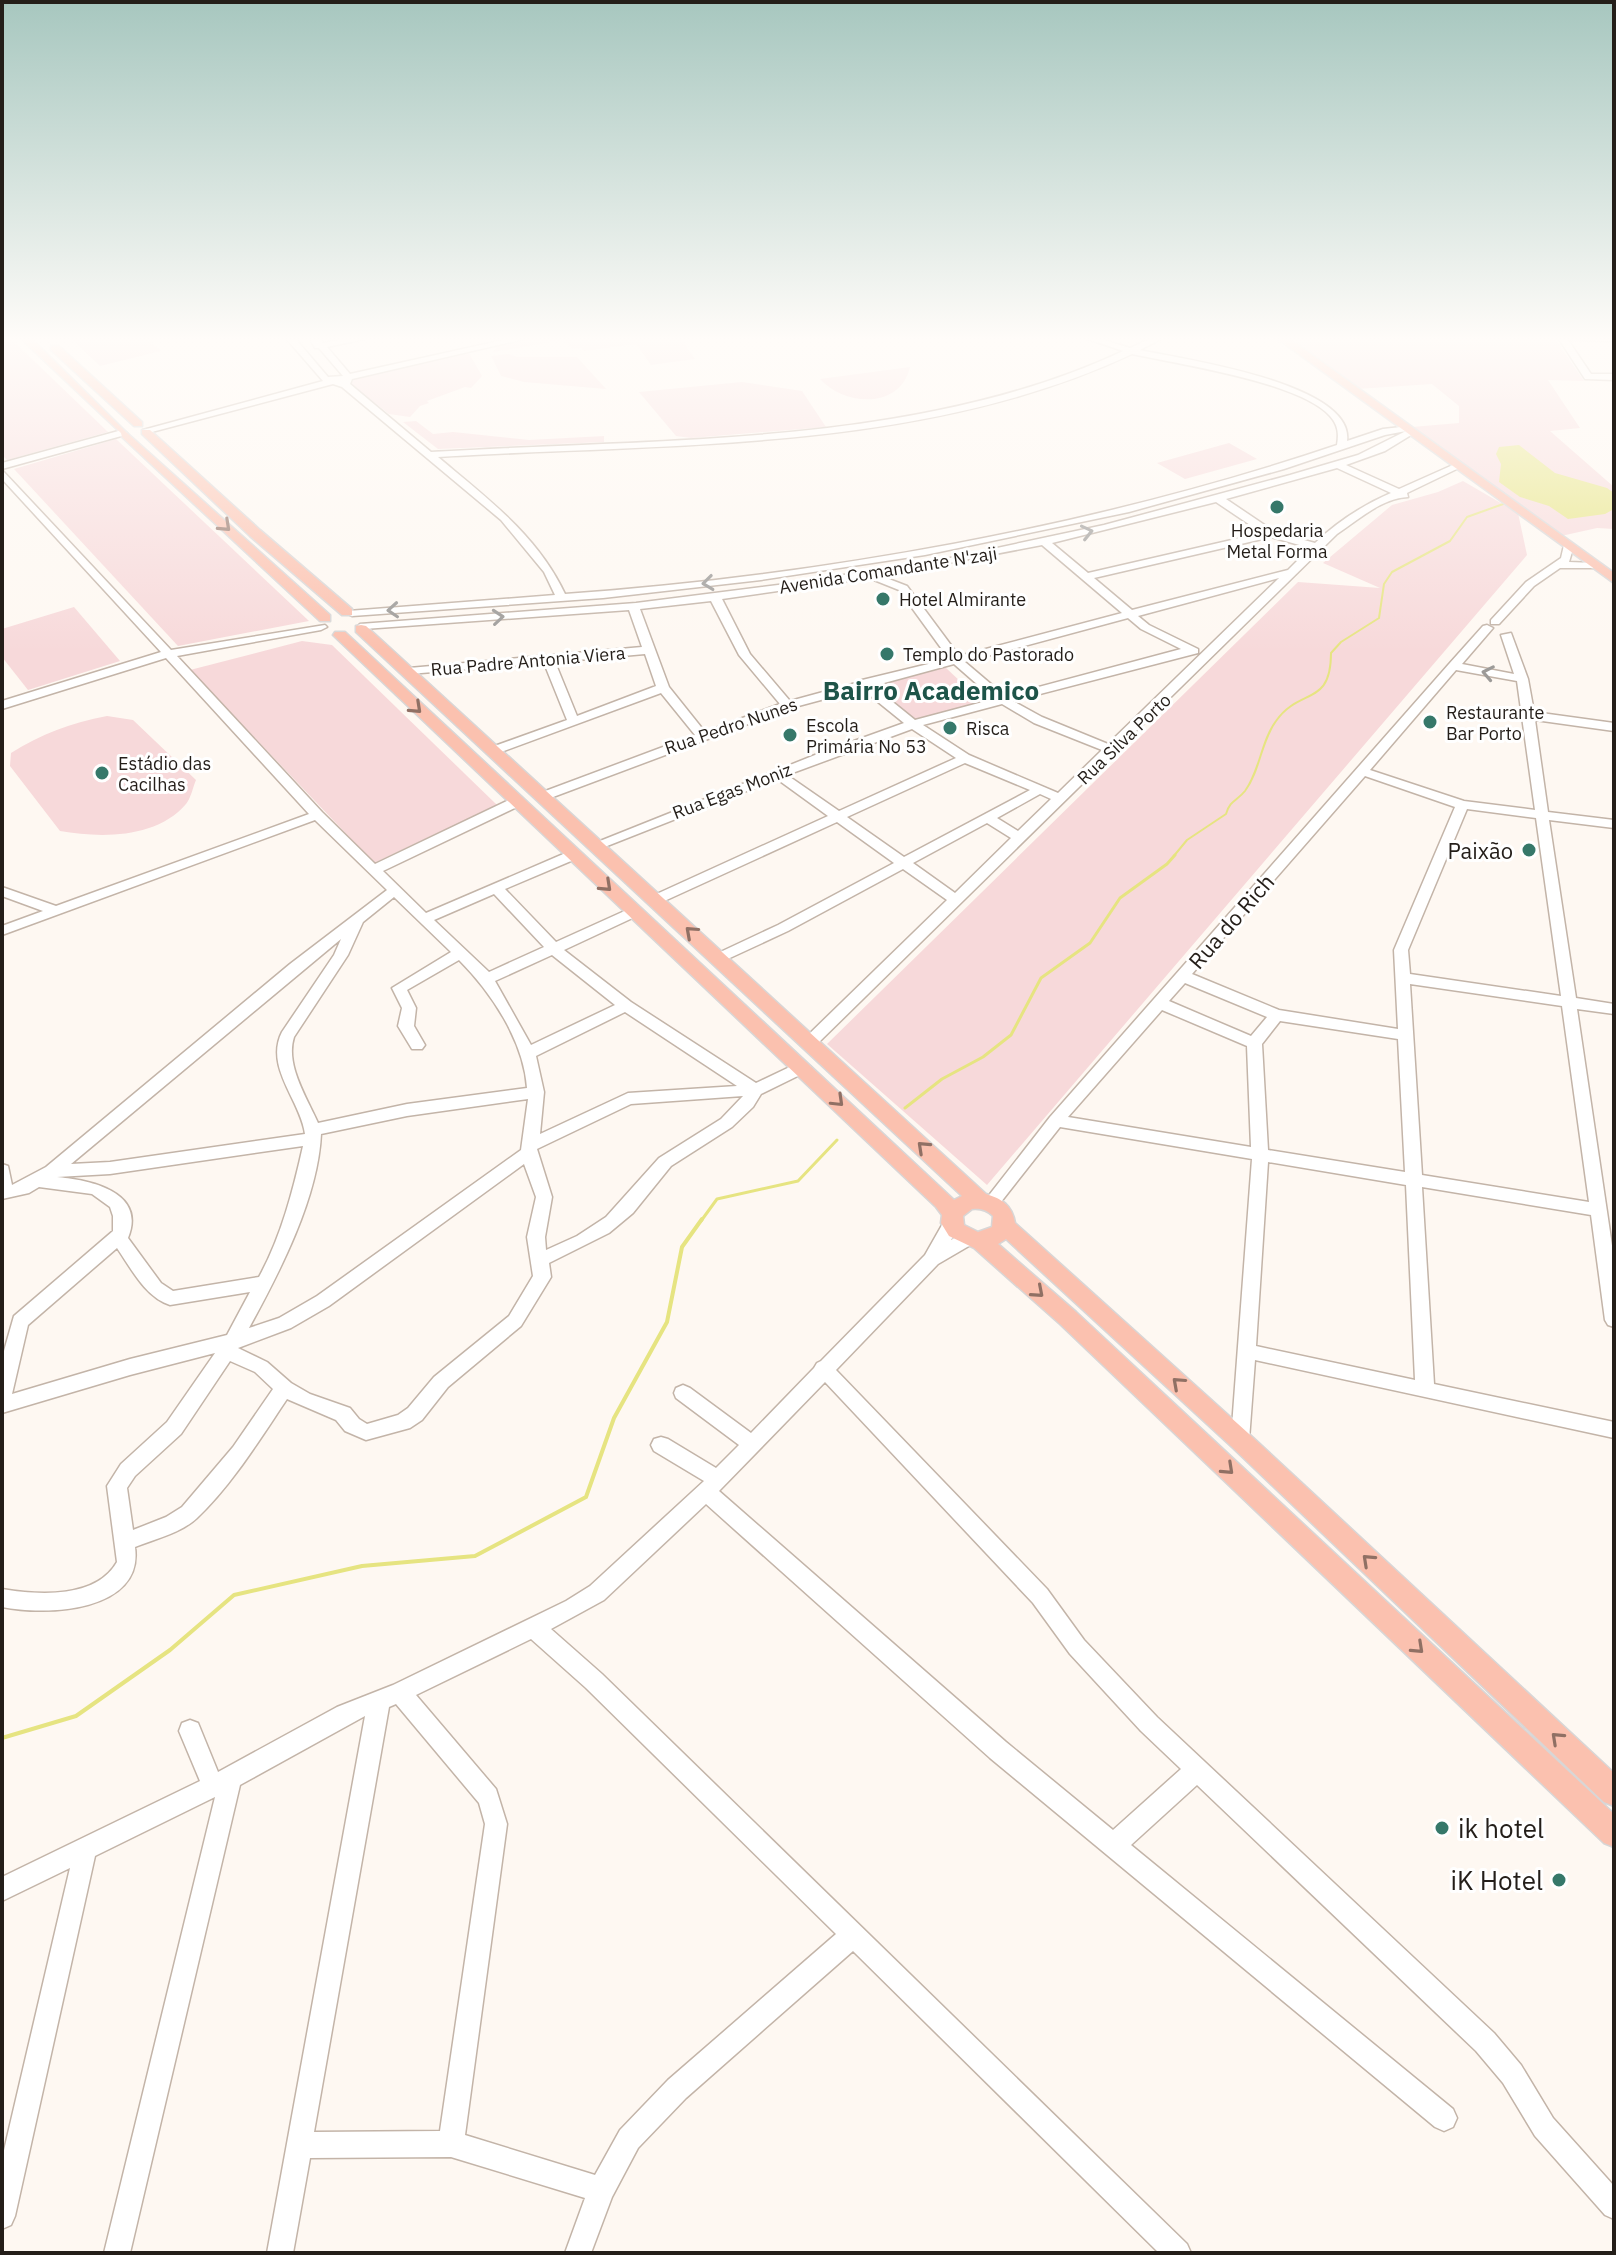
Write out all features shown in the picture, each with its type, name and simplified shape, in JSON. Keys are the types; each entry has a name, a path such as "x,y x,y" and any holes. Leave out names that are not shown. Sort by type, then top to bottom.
{"main road":[{"path":"132,441 323,623 325,632 340,635 803,1067 963,1229 1068,1318 1614,1833"},
{"path":"158,441 255,533 356,620 493,751 985,1202 1003,1213 1005,1226 1240,1440 1614,1792"},
{"path":"1424,441 1614,579"},
{"path":"1398,442 1430,446"},
{"path":"323,623 356,620"},
{"path":"340,635 356,620"},
{"path":"963,1229 959,1206 985,1202"},
{"path":"963,1229 996,1237 1005,1226"}],"street":[{"path":"2,466 93,441"},
{"path":"415,441 482,496 531,545 549,571 562,599"},
{"path":"430,455 715,441"},
{"path":"1341,447 1342,441"},
{"name":"Avenida Comandante N'zaji","path":"356,620 750,578 1001,538 1120,512 1286,465 1357,441"},
{"name":"Avenida Comandante N'zaji","path":"356,620 471,619 633,606 870,576 1015,549 1134,521 1304,474 1398,442"},
{"path":"1336,464 1392,495 1409,497 1463,469"},
{"path":"1286,465 1304,474"},
{"name":"Rua Silva Porto","path":"810,1042 1189,675 1206,655 1239,600 1292,572 1353,517 1392,495 1463,469"},
{"path":"2,473 317,815 487,979 533,1065 536,1092 528,1150 544,1197 536,1237 542,1277 515,1321 441,1382 415,1414 403,1422 366,1432 352,1425 343,1414 303,1399 284,1388 261,1367 230,1346"},
{"path":"1219,499 1271,534 1317,547"},
{"path":"1120,512 1134,521"},
{"path":"1085,577 1271,534"},
{"path":"1001,538 1015,549"},
{"path":"1045,542 1128,615 1164,638 1206,655"},
{"path":"1569,545 1569,556 1560,565 1530,584 1514,599 1499,629 1522,679 1528,715 1614,1320"},
{"path":"1560,565 1595,566"},
{"path":"903,588 907,575 915,568"},
{"name":"Rua Pedro Nunes","path":"545,796 787,705 1128,615 1239,600 1292,572"},
{"path":"870,576 903,588 956,660 1003,700 1038,720 1112,750"},
{"path":"750,578 756,592"},
{"path":"715,597 745,655 787,705"},
{"path":"471,619 465,612 475,605"},
{"path":"633,606 663,688 701,735"},
{"path":"2,705 168,654 323,623"},
{"name":"Rua do Rich","path":"985,1202 1474,641 1499,629"},
{"name":"Rua Padre Antonia Viera","path":"409,671 647,650"},
{"name":"Rua Egas Moniz","path":"597,845 913,724 1192,650"},
{"path":"549,660 573,720"},
{"path":"1155,660 1189,675"},
{"path":"1453,666 1522,679"},
{"path":"862,683 913,724 965,758 1062,799"},
{"path":"493,751 663,688"},
{"path":"1528,715 1614,727"},
{"path":"655,900 965,758"},
{"path":"1362,771 1462,805 1614,824"},
{"path":"778,774 957,901"},
{"path":"719,958 904,864 1039,790"},
{"path":"373,870 516,802"},
{"path":"1425,1389 1401,950 1462,805"},
{"path":"2,931 317,815"},
{"path":"989,819 1021,839"},
{"path":"424,919 573,855"},
{"path":"496,888 554,949 626,1006 755,1090"},
{"path":"2,891 56,911"},
{"path":"20,1189 394,891"},
{"path":"487,979 634,912"},
{"path":"2,1598 33,1604 63,1602 82,1597 116,1580 124,1571 127,1563 117,1486 121,1476 174,1428 230,1346 265,1283 301,1192 313,1134 287,1070 284,1045 341,955 356,921"},
{"path":"417,1045 406,1026 409,1008 399,988 460,953"},
{"path":"1183,976 1276,1015 1406,1035"},
{"path":"1403,978 1614,1009"},
{"path":"1159,1003 1254,1043"},
{"path":"528,1053 626,1006"},
{"path":"1240,1440 1260,1155 1254,1043 1276,1015"},
{"path":"2,1405 130,1367 230,1346 285,1323 323,1301 528,1150 628,1099 755,1090 803,1067"},
{"path":"541,1259 583,1241 621,1215 664,1163 731,1122 755,1090"},
{"path":"20,1189 110,1168 313,1134 407,1110 536,1092"},
{"path":"1056,1121 1597,1210"},
{"path":"2,1170 20,1189 94,1188 109,1194 118,1203 124,1218 119,1238 20,1321 2,1396"},
{"path":"2,1889 222,1782 345,1714 573,1608 597,1593 711,1485 963,1229"},
{"path":"119,1238 155,1288 170,1298 265,1283"},
{"path":"1246,1351 1614,1430"},
{"path":"823,1368 1040,1596 1077,1647 1196,1771 1485,2042 1512,2074 1544,2127 1614,2206"},
{"path":"124,1542 173,1523 189,1513 240,1453 284,1388"},
{"path":"683,1393 752,1444"},
{"path":"661,1445 711,1485 998,1750 1444,2118"},
{"path":"532,1626 594,1681 1178,2253"},
{"path":"389,1696 488,1797 496,1824 451,2144"},
{"path":"280,2253 389,1696"},
{"path":"117,2253 222,1782 190,1731"},
{"path":"1112,1846 1196,1771"},
{"path":"2,2216 86,1847"},
{"path":"578,2253 601,2190 629,2139 677,2089 854,1934"},
{"path":"299,2145 451,2144 601,2190"}],"shaded area":[{"path":"2,441 75,441 7,460 2,455"},
{"path":"108,441 118,441 309,621 178,646 14,469"},
{"path":"428,441 604,441 604,442 438,449"},
{"path":"1431,441 1562,441 1614,487 1614,529 1597,528 1561,536"},
{"path":"1229,443 1257,459 1185,479 1157,463"},
{"path":"1519,445 1555,473 1607,488 1614,493 1614,509 1605,514 1568,519 1549,506 1520,497 1499,482 1501,464 1496,454 1499,447"},
{"path":"1463,481 1518,513 1527,555 987,1185 827,1044 1298,582 1380,588 1323,563 1392,505 1438,492"},
{"path":"74,607 120,661 28,690 2,657 2,629"},
{"path":"302,641 332,645 497,805 374,863 190,670"},
{"path":"945,667 982,702 914,720 874,684"},
{"name":"Estádio das Cacilhas","path":"107,716 133,720 196,780 191,796 174,815 143,830 110,835 60,831 10,766 11,753 57,730"}],"waterway":[{"path":"1173,857 1187,840 1226,814 1245,791 1276,721 1326,682 1331,653 1341,642 1379,618 1384,584 1392,572 1450,541 1467,517 1506,503"},
{"path":"905,1108 942,1079 983,1057 1011,1035 1041,978 1090,943 1120,898 1175,855"},
{"path":"701,1221 717,1199 798,1181 837,1140"},
{"path":"2,1738 76,1716 170,1650 234,1595 362,1566 475,1556 586,1497 614,1418 667,1322 682,1247 702,1219"}],"place":[{"name":"Hospedaria Metal Forma","path":"1277,507"},
{"name":"Hotel Almirante","path":"883,599"},
{"name":"Templo do Pastorado","path":"887,654"},
{"name":"Restaurante Bar Porto","path":"1430,722"},
{"name":"Risca","path":"950,728"},
{"name":"Escola Primária No 53","path":"790,735"},
{"name":"Estádio das Cacilhas","path":"102,773"},
{"name":"Paixão","path":"1529,850"},
{"name":"ik hotel","path":"1442,1828"},
{"name":"iK Hotel","path":"1559,1880"}],"district":[{"name":"Bairro Academico","path":"931,690"}]}
